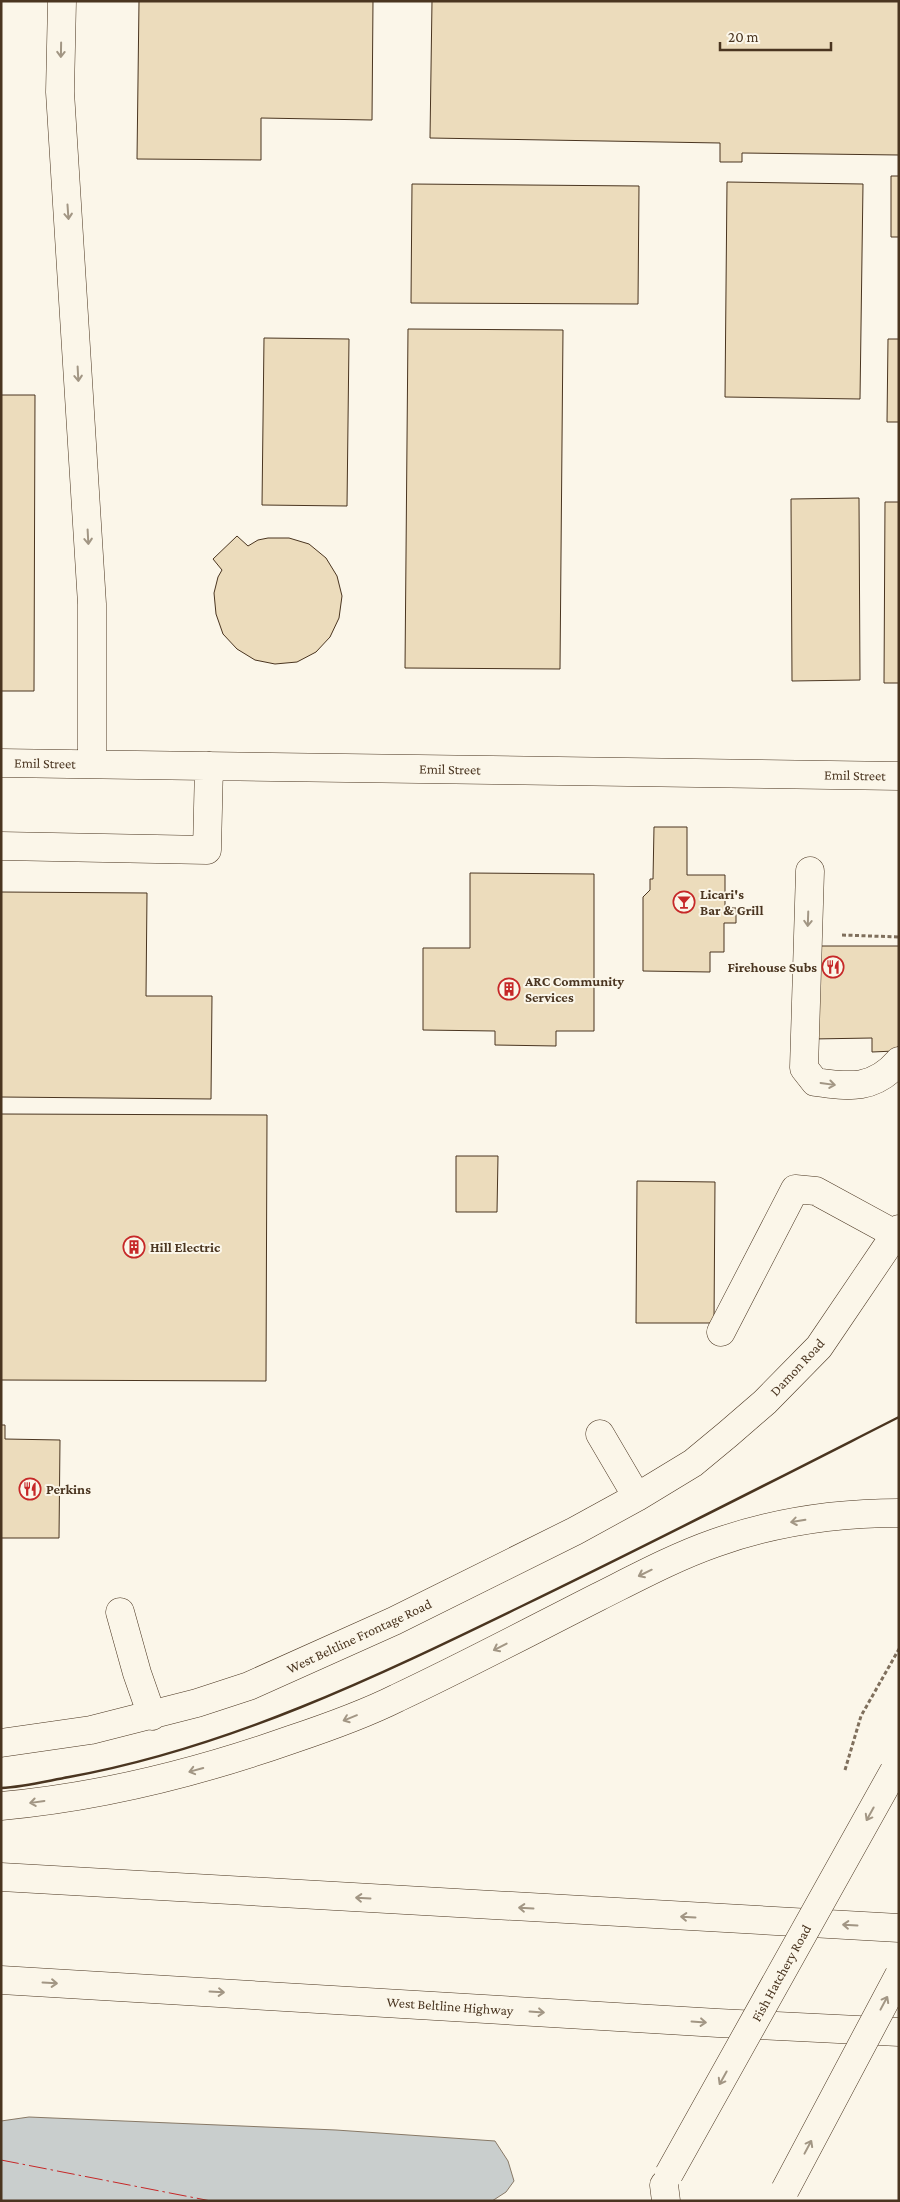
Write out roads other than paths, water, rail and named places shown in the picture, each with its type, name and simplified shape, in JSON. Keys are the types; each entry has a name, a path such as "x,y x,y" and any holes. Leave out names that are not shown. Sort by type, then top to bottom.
{"main road":[{"path":"62,1 60,92 92,604 92,764"},
{"name":"Emil Street","path":"1,762 899,776"},
{"path":"1,846 206,850 209,766"},
{"path":"810,870 804,1068 815,1082 841,1086 864,1084 879,1080 899,1061"},
{"path":"721,1332 795,1189 816,1191 897,1232"},
{"name":"Damon Road","path":"693,1463 765,1402 819,1347 897,1232"},
{"path":"600,1434 637,1497"},
{"name":"West Beltline Frontage Road","path":"1,1743 92,1730 152,1716 249,1686 394,1621 575,1531 693,1463"},
{"path":"1,1806 86,1795 128,1787 202,1768 276,1745 395,1700 650,1570 715,1543 781,1524 899,1503"},
{"path":"833,1516 899,1514"},
{"path":"120,1612 137,1673 152,1716"},
{"name":"Fish Hatchery Road","path":"666,2186 894,1771"},
{"path":"1,1877 899,1928"},
{"path":"785,2190 899,1975"},
{"name":"West Beltline Highway","path":"1,1980 899,2032"},
{"path":"872,2030 899,2039"}],"place":[{"name":"Licari's Bar & Grill","path":"684,902"},
{"name":"Firehouse Subs","path":"833,967"},
{"name":"ARC Community Services","path":"509,989"},
{"name":"Hill Electric","path":"134,1247"},
{"name":"Perkins","path":"30,1489"}]}
